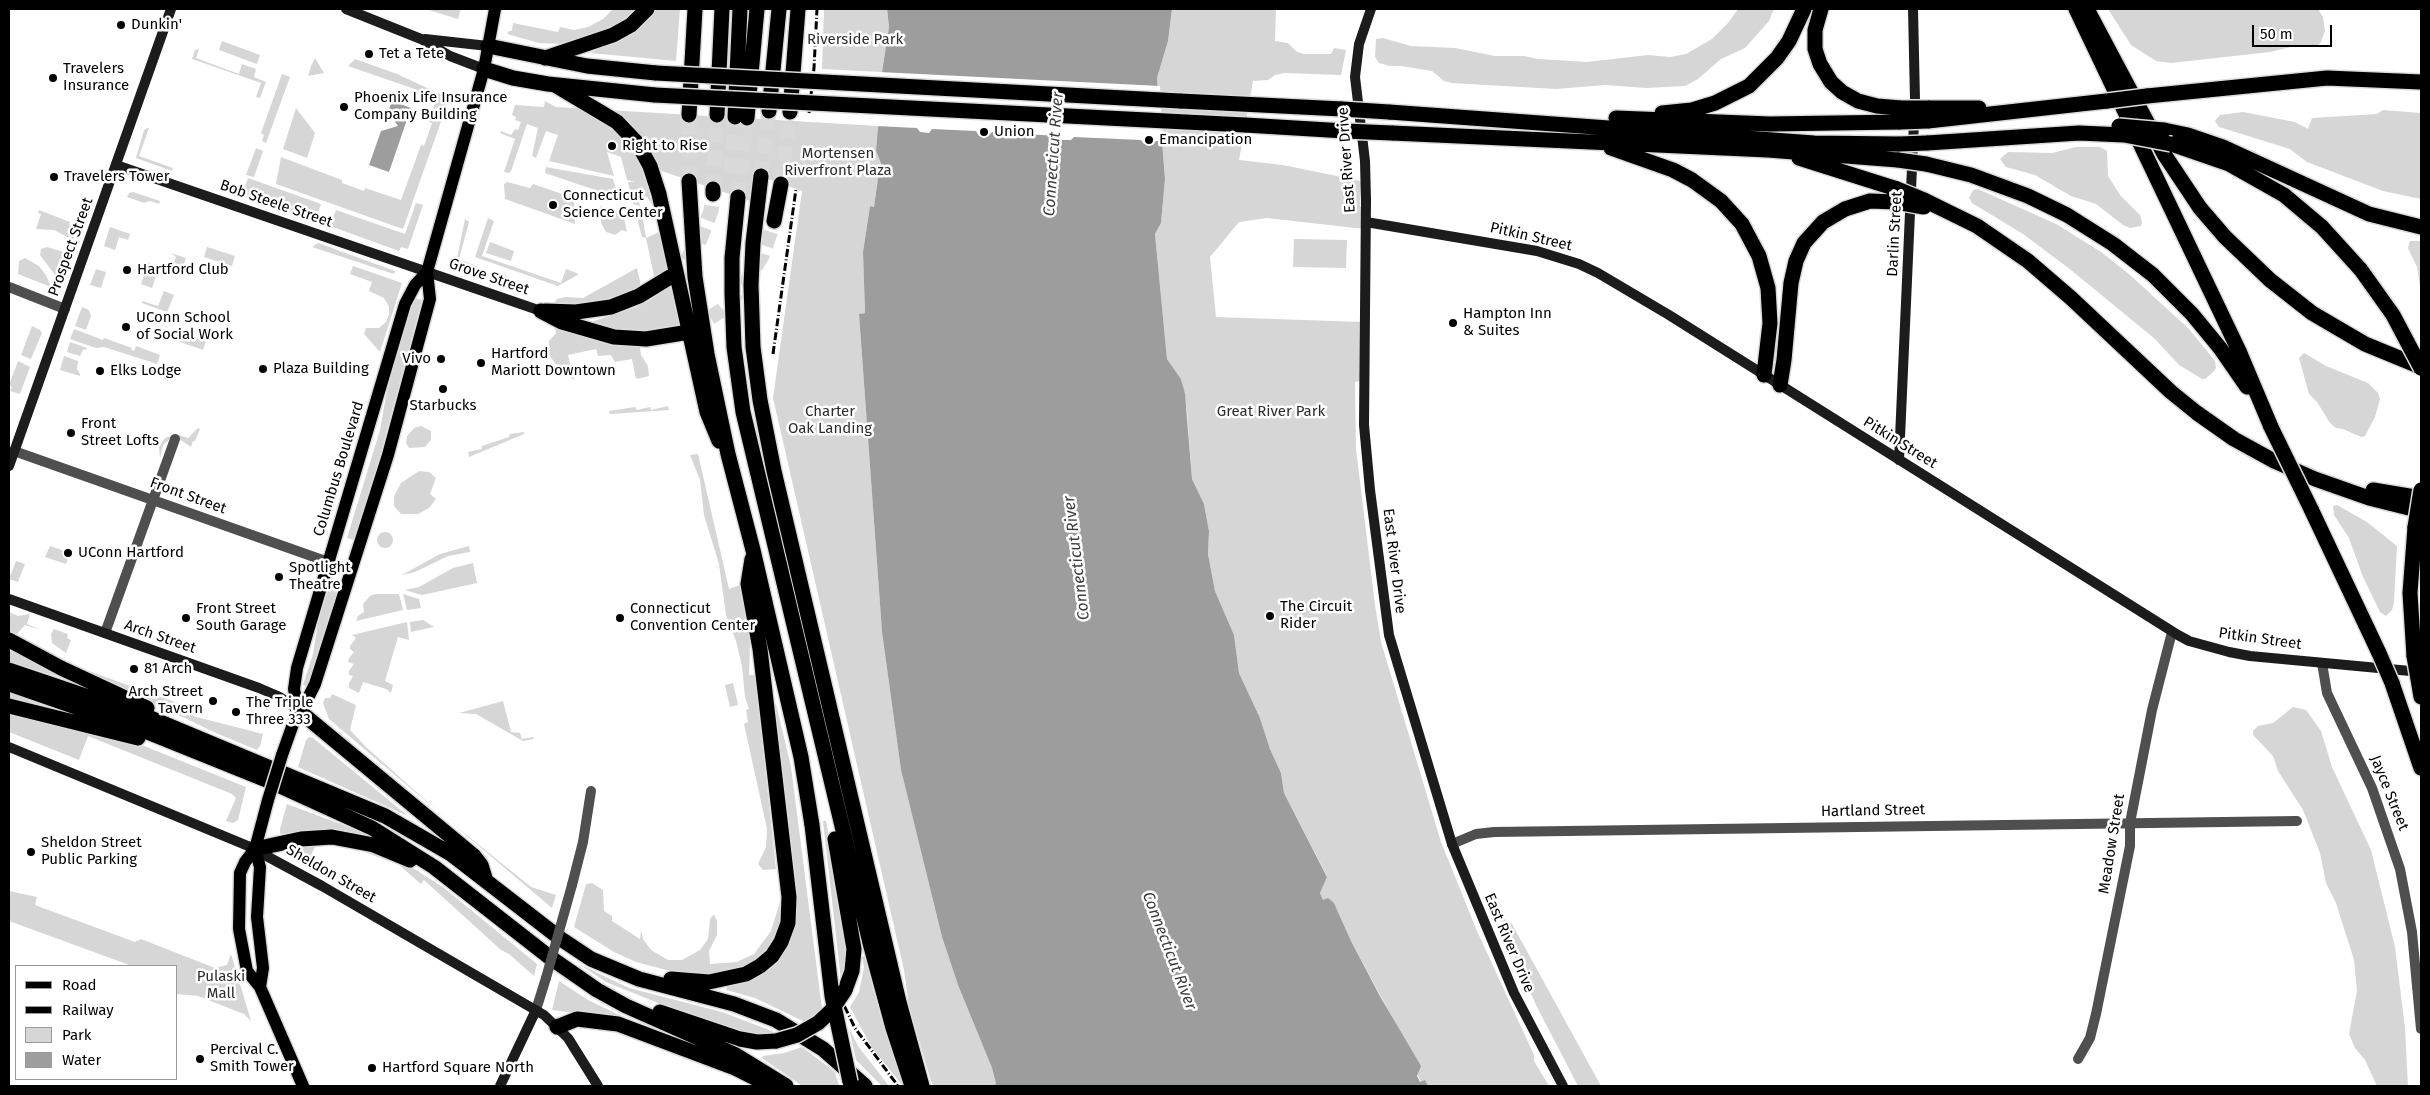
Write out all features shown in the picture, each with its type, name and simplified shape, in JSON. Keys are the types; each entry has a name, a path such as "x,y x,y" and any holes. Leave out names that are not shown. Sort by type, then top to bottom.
{"highway":[{"path":"545,58 613,35 631,25 647,9"},
{"path":"690,9 693,32"},
{"path":"689,114 695,9"},
{"path":"717,115 722,9"},
{"path":"740,9 741,117 757,9"},
{"path":"769,111 779,9"},
{"path":"790,112 798,9"},
{"path":"1604,118 1692,110 1722,101 1739,92 1761,76 1777,58 1789,40 1804,9"},
{"path":"1820,9 1815,30 1816,49 1821,66 1833,84 1844,94 1865,104 1900,115"},
{"path":"2076,9 2127,133 2239,351 2271,427 2379,653 2392,683 2421,768"},
{"path":"2087,9 2161,149 2206,215 2238,252 2270,280 2312,312 2347,334 2389,355 2421,368"},
{"path":"488,46 603,68 656,73 1342,109 1814,143 1927,143 2004,138 2065,129 2127,133 2164,130 2188,135 2228,149 2369,214 2421,227"},
{"path":"484,69 513,78 555,85 655,95 1345,131 1768,150 1898,160 1926,164 1971,175 2028,196 2083,225 2128,255 2166,288 2204,328 2243,380 2271,427"},
{"path":"1389,112 1479,111 1770,124 1900,115 2043,109 2147,96 2327,78 2421,82"},
{"path":"555,85 617,122 638,144 650,166 659,194 707,412 718,440 728,454"},
{"path":"2127,133 2171,144 2222,161 2280,192 2322,227 2361,270 2393,315 2421,368"},
{"path":"1595,142 1684,176 1721,201 1742,224 1759,256 1768,288 1770,323 1764,375"},
{"path":"1768,150 1848,172 1897,195 1940,207 1992,235 2033,265 2155,378 2197,413 2254,450 2315,479 2369,498 2421,511"},
{"path":"760,176 751,285 753,346 760,400 774,471 912,1086"},
{"path":"689,180 698,302 707,354 728,454 753,550 801,757 812,825 833,1003 851,1086"},
{"path":"774,222 782,184"},
{"path":"1780,385 1792,275 1804,243 1823,222 1845,209 1897,195"},
{"path":"734,196 732,292 736,369 748,436 870,943 922,1086"},
{"path":"541,311 576,312 610,307 639,296 670,277"},
{"path":"541,311 562,322 614,337 646,339 683,333"},
{"path":"2347,334 2421,358"},
{"path":"2315,479 2421,498"},
{"path":"2420,685 2414,656 2410,593 2415,527 2421,490"},
{"path":"633,977 704,982 737,978 754,971 766,962 778,947 787,926 789,896 760,649 748,584 753,550"},
{"path":"9,640 61,668 150,709 179,730"},
{"path":"9,670 108,703 179,730 385,816 436,844 486,879 578,951 605,966 633,977 734,1004 776,1020 823,1049 865,1086"},
{"path":"9,684 120,721 230,765 372,828 412,851 450,878 553,960 618,1002 734,1054 786,1086"},
{"path":"9,706 104,728 203,760 230,765"},
{"path":"298,710 474,856 481,865 486,879"},
{"path":"618,1002 651,1009 740,1039 757,1042 776,1041 797,1035 821,1021 836,1006 845,990 852,971 854,949 831,817 831,808 836,798"},
{"path":"255,849 309,838 352,840 383,848 435,874 450,878"},
{"path":"557,1026 577,1019 618,1024 734,1068 771,1086"}],"main road":[{"name":"Columbus Boulevard","path":"303,1086 260,987 246,967 238,911 240,873 245,862 255,849 268,800 298,710 313,690 388,455 429,304 430,289 427,272 484,69 495,9"},
{"name":"Columbus Boulevard","path":"298,710 294,678 328,562 405,304 415,285 427,272"},
{"name":"Columbus Boulevard","path":"255,849 260,867 257,917 263,968 260,987"}],"street":[{"name":"Prospect Street","path":"9,466 171,9"},
{"path":"346,9 421,39 456,59 484,69"},
{"name":"East River Drive","path":"1371,9 1359,44 1355,77 1365,162 1364,436 1387,621 1397,666 1452,844 1514,993 1563,1086"},
{"name":"Darlin Street","path":"1899,460 1915,100 1913,9"},
{"path":"421,39 488,46"},
{"name":"Bob Steele Street","path":"116,165 427,272"},
{"name":"Pitkin Street","path":"1366,222 1537,251 1579,264 1616,283 2172,632 2189,640 2229,652 2322,663 2420,685"},
{"name":"Grove Street","path":"427,272 541,311"},
{"path":"9,287 65,309"},
{"path":"105,633 175,439"},
{"name":"Front Street","path":"14,451 351,570"},
{"name":"Arch Street","path":"9,600 260,688 280,697 298,710"},
{"name":"Meadow Street","path":"2078,1059 2090,1038 2096,1014 2130,846 2130,823 2152,710 2172,632"},
{"name":"Jayce Street","path":"2322,663 2327,693 2372,788 2398,863 2412,932 2421,1029"},
{"name":"Sheldon Street","path":"9,747 255,849 536,1010 557,1026 571,1042 598,1086"},
{"path":"500,1086 536,1010 546,978 583,842 591,792"},
{"name":"Hartland Street","path":"1452,844 1476,834 1494,832 2297,821"}],"green space":[{"path":"425,9 461,9 458,19"},
{"path":"613,9 637,9 609,30 564,44 539,43 507,34 509,31 512,31 513,23 558,32 560,27 574,30 588,27 603,19"},
{"path":"654,9 680,9 676,61 590,53 611,43"},
{"name":"Riverside Park","path":"824,9 887,9 889,28 882,72 822,69"},
{"name":"Great River Park","path":"1172,9 1276,9 1275,41 1288,43 1297,52 1304,54 1331,54 1334,48 1346,50 1341,75 1284,73 1275,75 1268,80 1253,81 1239,160 1283,165 1361,181 1360,207 1365,208 1364,229 1267,218 1239,222 1210,257 1216,317 1362,322 1360,381 1355,382 1356,449 1381,642 1441,842 1477,931 1534,1055 1534,1061 1549,1086 1428,1086 1425,1080 1421,1082 1400,1032 1351,941 1334,903 1323,900 1320,893 1327,876 1284,793 1281,773 1270,749 1260,718 1239,673 1234,635 1215,591 1208,554 1209,531 1204,504 1192,479 1187,411 1181,379 1167,359 1155,234 1161,223 1165,179 1157,78 1168,41"},
{"path":"1738,9 1774,9 1769,21 1745,48 1721,59 1698,79 1685,86 1646,88 1605,85 1556,89 1452,83 1444,81 1432,71 1390,66 1379,63 1375,57 1376,39 1383,38 1411,46 1455,48 1495,56 1524,56 1538,59 1587,62 1648,55 1670,57 1686,54 1712,39 1728,23"},
{"path":"2108,9 2318,9 2323,17 2325,31 2320,44 2313,47 2299,45 2270,52 2171,63 2156,61 2131,45"},
{"path":"222,41 260,55 257,64 219,50"},
{"path":"199,49 196,58 239,74 242,64 256,69 254,77 266,82 260,98 256,97 261,83 192,59 195,50"},
{"path":"315,58 324,73 308,76 311,66"},
{"path":"355,59 397,74 434,91 432,95 348,66"},
{"path":"282,74 290,77 266,143 262,141 264,135 261,133"},
{"path":"438,93 449,99 403,229 276,184 281,157 342,180 342,183 364,191 365,188 401,200 421,145 424,146 432,123 429,122"},
{"path":"545,101 556,107 878,126 876,151 884,172 879,171 874,207 870,206 863,252 865,313 859,314 882,632 901,770 942,937 958,985 992,1068 997,1083 995,1086 933,1086 931,1081 909,1007 904,970 773,398 802,191 754,174 750,201 641,164 653,206 647,197 642,195 638,196 640,206 633,204 628,182 635,182 627,180 621,157 607,152 614,176 549,161 558,135 546,131 536,158 532,156 538,128 527,124 511,171 509,173 504,172 515,139 500,133 501,131 511,135 515,129 518,130 521,122 515,120 516,117 512,115 515,105 544,107"},
{"path":"296,108 315,133 307,158 283,149"},
{"path":"2383,110 2421,113 2421,199 2383,191 2307,162 2290,149 2219,127 2215,121 2220,115 2243,112 2295,122 2308,129 2312,118 2377,114"},
{"path":"149,128 139,156 173,168 172,171 136,158 144,130"},
{"path":"2076,147 2100,147 2107,151 2108,176 2120,195 2140,215 2141,226 2130,228 2123,225 2096,204 2071,196 2035,175 2006,167 2000,159 2008,152 2052,153"},
{"path":"256,148 263,151 254,177 246,175"},
{"path":"546,167 613,179 619,198 545,173"},
{"path":"248,178 321,204 315,221 242,196"},
{"path":"507,182 530,188 533,184 574,198 575,224 505,199 504,184"},
{"path":"1978,189 2056,224 2101,252 2129,274 2189,329 2215,361 2216,368 2213,372 2205,379 2202,379 2179,365 2155,339 2071,270 2023,234 1972,203 1969,198 1973,190"},
{"path":"133,192 160,201 159,204 150,201 144,203 127,197 129,193"},
{"path":"416,203 423,205 408,249 401,247 399,251 330,226 336,210 405,234"},
{"path":"600,206 623,213 627,232 622,230 615,235 606,232 601,223"},
{"path":"39,210 70,222 69,225 78,228 73,240 54,230 36,229 41,214 38,213"},
{"path":"488,218 494,221 482,256 561,283 566,269 579,274 558,286 475,257"},
{"path":"637,218 643,220 646,238 642,237"},
{"path":"465,219 469,222 459,259 484,269 483,272 461,264 457,258"},
{"path":"110,227 130,234 128,240 119,237 115,250 104,246"},
{"path":"659,232 668,271 655,281 646,238"},
{"path":"1294,239 1347,240 1346,268 1293,267"},
{"path":"2410,241 2421,241 2421,294 2417,267 2408,248"},
{"path":"490,242 514,251 511,261 486,253"},
{"path":"318,243 395,271 394,274 312,247"},
{"path":"47,247 67,253 58,279 40,255 41,249"},
{"path":"207,247 235,256 232,266 204,257"},
{"path":"171,253 186,258 180,274 171,270 176,257"},
{"path":"25,258 39,266 46,275 51,287 18,274 19,261"},
{"path":"148,263 159,267 152,288 141,284"},
{"path":"353,266 402,283 380,352 364,334 366,328 379,328 386,322 389,315 389,307 384,298 369,291 372,282 350,274"},
{"path":"637,268 642,290 596,305 553,304 557,299 565,297 583,298"},
{"path":"96,269 106,272 101,288 90,285"},
{"path":"671,285 682,329 631,334 591,322 634,308 652,299"},
{"path":"164,291 174,295 167,312 142,303 142,301 158,306"},
{"path":"414,298 422,300 380,456 354,540 347,538 380,430 389,380"},
{"path":"82,307 89,310 91,316 86,330 75,326"},
{"path":"32,326 42,333 31,359 21,355"},
{"path":"555,328 608,344 640,347 641,355 648,366 649,376 636,379 632,359 615,362 611,355 598,356 596,349 568,355 574,380 558,367 549,355 549,341 556,333"},
{"path":"74,329 132,348 131,350 134,351 136,346 160,355 157,364 104,347 96,348 70,339"},
{"path":"177,331 206,341 203,350 174,340"},
{"path":"70,342 87,349 83,350 80,356 67,352"},
{"path":"2304,353 2326,366 2368,383 2378,393 2380,399 2375,417 2365,436 2361,437 2336,428 2330,423 2317,402 2309,394 2299,358"},
{"path":"64,356 78,361 77,369 80,376 60,370"},
{"path":"18,361 30,367 20,394 10,391 12,387 9,385"},
{"path":"668,406 669,410 610,414 609,411 635,407 637,410 650,407 651,410"},
{"path":"421,426 431,431 431,440 425,447 409,448 406,443 407,436 414,428"},
{"path":"198,428 200,429 191,447 179,439 170,439 163,445 160,458 159,447 165,438 176,434 188,438"},
{"path":"524,432 524,434 469,457 468,452 482,449 482,446 509,437 510,434"},
{"path":"698,454 729,589 740,585 745,607 750,645 749,675 755,675 776,869 763,870 758,864 766,847 767,829 744,724 748,722 746,710 749,709 745,697 742,666 736,641 726,615 719,564 704,515 700,480 690,455"},
{"path":"419,471 429,472 436,478 430,494 436,499 429,508 418,514 401,514 394,506 394,496 401,483"},
{"path":"2337,505 2367,522 2397,546 2394,602 2392,610 2386,616 2380,612 2363,577 2349,538 2334,515 2333,506"},
{"path":"385,532 393,540 385,548 377,540"},
{"path":"50,546 70,553 66,564 45,557"},
{"path":"469,546 470,552 448,556 415,572 402,575 440,554"},
{"path":"16,561 25,564 18,582 9,579"},
{"path":"473,563 477,583 422,595 405,590 419,587 453,568"},
{"path":"329,588 338,591 308,687 303,685 313,654 319,616"},
{"path":"375,594 399,594 403,610 356,621 358,616 364,612 363,604 370,596"},
{"path":"403,594 419,599 421,608 407,610"},
{"path":"9,612 18,616 30,614 27,624 41,630 25,625 16,635 9,630"},
{"path":"423,620 434,627 411,632 410,622"},
{"path":"407,622 409,640 398,637 385,681 393,685 391,693 386,689 363,682 359,693 349,688 349,683 353,676 349,675 349,671 354,664 348,662 354,652 350,649 350,646 356,638 352,635"},
{"path":"54,629 68,634 67,638 71,640 66,653 52,643 51,634"},
{"path":"9,649 67,677 66,679 9,662"},
{"path":"78,667 183,705 181,713 263,734 260,746 257,750 216,733"},
{"path":"733,683 738,705 730,707 725,685"},
{"path":"9,692 53,706 52,711 9,701"},
{"path":"332,694 356,705 350,730 437,811 329,719 323,703 325,698 330,698"},
{"path":"503,701 511,732 520,733 522,739 533,737 534,739 523,741 476,714 459,713"},
{"path":"774,704 776,704 791,767 822,1009 805,1022 755,998 726,990 727,987 753,980 769,969 785,950 794,930"},
{"path":"2293,707 2306,710 2321,731 2332,767 2371,850 2395,947 2405,1028 2408,1086 2377,1086 2365,1060 2355,1048 2349,1034 2357,991 2354,960 2336,903 2326,883 2320,853 2303,810 2278,771 2273,756 2253,735 2253,731 2258,726 2273,723"},
{"path":"9,712 144,746 246,787 238,820 233,823 226,821 236,798 232,794 88,736 79,760 9,732"},
{"path":"309,737 313,738 408,816 298,767 306,740"},
{"path":"287,804 375,839 320,832 284,835 280,833 280,829"},
{"path":"448,820 531,887 556,895 552,908"},
{"path":"823,821 826,821 846,924 847,962 841,980"},
{"path":"311,844 352,844 407,864 444,888 537,964 534,976 509,954 501,950 424,880 421,884 399,865 352,847 316,845 308,861 328,874 296,855 299,847"},
{"path":"592,883 603,890 604,911 612,916 612,921 640,939 641,930 643,939 651,950 668,960 682,960 700,950 708,939 710,919 713,915 717,921 717,935 709,951 710,964 737,962 754,954 771,931 780,902 781,921 775,938 765,953 755,962 735,972 707,975 670,971 636,962 614,952 574,927 586,884"},
{"name":"Pulaski Mall","path":"9,891 37,897 35,905 135,942 141,939 215,968 227,965 231,954 251,1021 244,1014 198,996 178,994 178,965 129,965 9,921"},
{"path":"1505,919 1512,924 1601,1086 1578,1086 1536,1005 1508,942 1501,922"},
{"path":"866,956 880,1015 903,1086 872,1048 850,1007 859,992 864,967 862,957"},
{"path":"579,964 629,988 722,1012 777,1033 775,1036 750,1036 678,1011 606,982"},
{"path":"559,981 588,1000 629,1020 552,1010"},
{"path":"849,1028 858,1046 889,1086 882,1086 856,1060"},
{"path":"802,1047 835,1072 839,1086 802,1086 762,1058 763,1056 784,1053"}],"water":[{"name":"Connecticut River","path":"887,9 1172,9 1168,41 1157,78 1165,179 1161,223 1155,234 1167,359 1181,379 1185,394 1192,479 1204,504 1209,531 1208,554 1215,591 1234,635 1239,673 1260,718 1270,749 1281,773 1284,793 1327,877 1320,893 1323,900 1328,898 1334,903 1351,941 1381,998 1421,1066 1417,1076 1420,1082 1425,1080 1428,1086 995,1086 992,1068 958,985 942,937 901,770 882,632 859,314 865,313 863,252 870,206 874,207 879,171 884,171 876,151 878,126 883,126 882,72 889,27"},
{"path":"392,101 411,108 389,172 369,165 381,131 398,126 388,112"}],"pier":[{"path":"879,72 1160,86 1163,141 1156,141 1153,145 1144,144 1141,140 1074,137 1071,140 1062,140 1059,136 992,132 988,136 979,136 976,131 932,129 929,133 920,132 917,128 876,126 881,124"}],"tunnel":[{"path":"761,176 769,111"},
{"path":"781,184 790,112"},
{"path":"689,115 689,181"},
{"path":"713,189 717,115"},
{"path":"731,173 735,117"},
{"path":"738,197 747,118"},
{"path":"670,277 685,263 700,239 711,211 713,194"},
{"path":"691,330 722,310 744,286 763,254 774,221"}],"railway":[{"path":"809,113 814,68 817,9"},
{"path":"773,354 796,189"},
{"path":"810,800 832,972 837,991 855,1028 898,1086"}],"place":[{"name":"Dunkin'","path":"121,25"},
{"name":"Tet a Tete","path":"369,54"},
{"name":"Travelers Insurance","path":"53,78"},
{"name":"Phoenix Life Insurance Company Building","path":"344,107"},
{"name":"Union","path":"984,132"},
{"name":"Emancipation","path":"1149,140"},
{"name":"Right to Rise","path":"612,146"},
{"name":"Travelers Tower","path":"54,177"},
{"name":"Connecticut Science Center","path":"553,205"},
{"name":"Hartford Club","path":"127,270"},
{"name":"Hampton Inn & Suites","path":"1453,323"},
{"name":"UConn School of Social Work","path":"126,327"},
{"name":"Vivo","path":"441,359"},
{"name":"Hartford Mariott Downtown","path":"481,363"},
{"name":"Plaza Building","path":"263,369"},
{"name":"Elks Lodge","path":"100,371"},
{"name":"Starbucks","path":"443,389"},
{"name":"Front Street Lofts","path":"71,433"},
{"name":"UConn Hartford","path":"68,553"},
{"name":"Spotlight Theatre","path":"279,577"},
{"name":"The Circuit Rider","path":"1270,616"},
{"name":"Front Street South Garage","path":"186,618"},
{"name":"Connecticut Convention Center","path":"620,618"},
{"name":"81 Arch","path":"134,669"},
{"name":"Arch Street Tavern","path":"213,701"},
{"name":"The Triple Three 333","path":"236,712"},
{"name":"Sheldon Street Public Parking","path":"31,852"},
{"name":"Percival C. Smith Tower","path":"200,1059"},
{"name":"Hartford Square North","path":"372,1068"}],"park label":[{"name":"Mortensen Riverfront Plaza","path":"838,162"},
{"name":"Charter Oak Landing","path":"830,420"}]}
